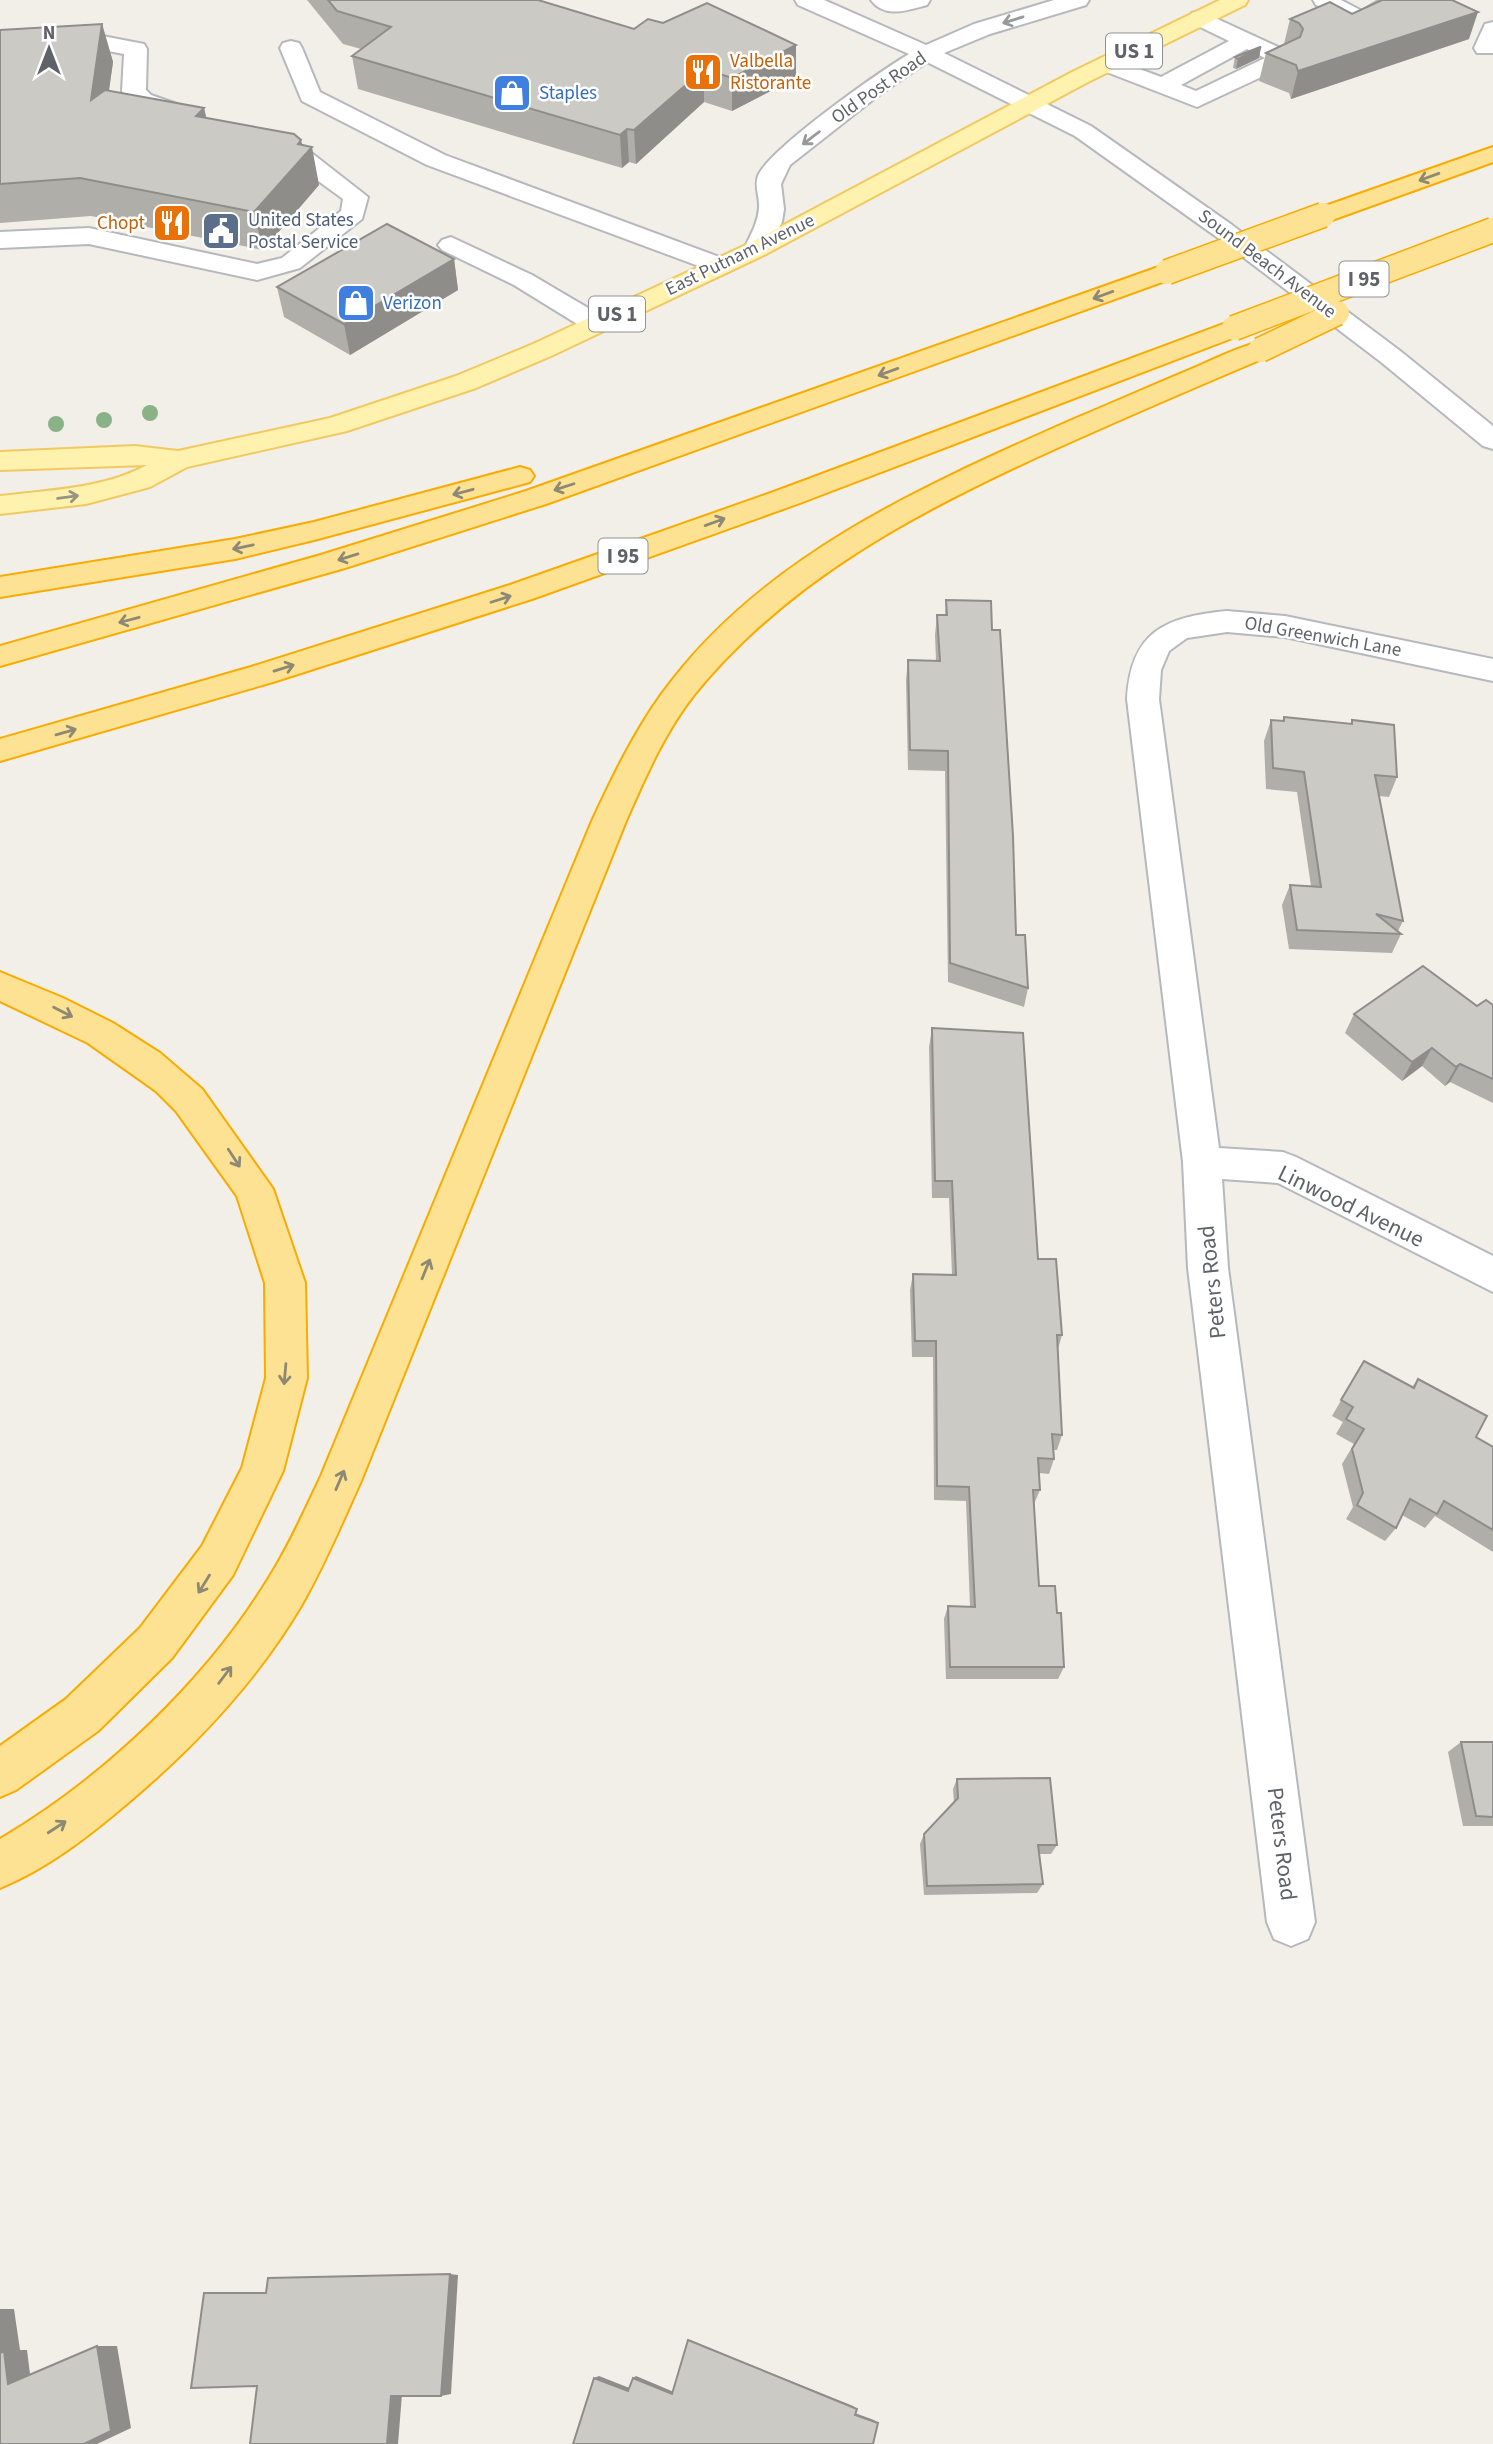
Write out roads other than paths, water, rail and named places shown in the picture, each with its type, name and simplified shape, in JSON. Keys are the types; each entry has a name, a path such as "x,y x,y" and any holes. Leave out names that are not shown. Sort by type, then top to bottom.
{"highway":[{"path":"0,656 237,590 446,526 836,391 1493,154"},
{"path":"0,1864 80,1812 150,1755 209,1696 258,1632 303,1560 340,1481 609,821 654,730 683,689 748,618 788,584 866,530 945,487 1247,339 1493,232"},
{"name":"I 95","path":"0,750 216,689 523,591 794,493 1247,339"},
{"path":"0,587 146,565 314,531 836,391"},
{"path":"0,986 81,1022 141,1059 189,1100 214,1129 252,1187 267,1220 287,1296 288,1340 285,1385 276,1433 257,1487 233,1536 198,1594 149,1654 95,1706 35,1752 0,1774"}],"main road":[{"name":"East Putnam Avenue","path":"0,505 86,495 141,481 178,460 337,425 412,401 542,350 757,249 1031,103 1237,0"},
{"name":"East Putnam Avenue","path":"0,461 135,455 178,460"}],"street":[{"name":"Sound Beach Avenue","path":"806,0 1031,103 1083,131 1223,230 1390,355 1493,440"},
{"path":"882,0 897,6 919,0"},
{"path":"1324,0 1362,20 1396,0"},
{"name":"Old Post Road","path":"757,249 770,218 772,203 767,189 768,174 775,167 891,76 925,54 988,27 1072,1"},
{"path":"1107,64 1197,100 1283,58 1200,18"},
{"path":"0,43 92,41 136,49 134,91 143,100 208,124"},
{"path":"1162,86 1246,41"},
{"path":"291,48 310,96 321,102 436,160 721,266"},
{"path":"0,240 89,236 257,272 292,263 353,214 356,197 300,156 248,138"},
{"path":"451,245 523,280 596,324"},
{"name":"Old Greenwich Lane","path":"1157,644 1174,632 1190,626 1225,622 1263,624 1493,670"},
{"name":"Peters Road","path":"1157,644 1144,669 1143,699 1202,1161 1208,1268 1292,1922"},
{"name":"Linwood Avenue","path":"1202,1161 1283,1168 1493,1275"}],"place":[{"name":"Valbella Ristorante","path":"703,72"},
{"name":"Staples","path":"512,93"},
{"name":"Chopt","path":"172,223"},
{"name":"United States Postal Service","path":"221,231"},
{"name":"Verizon","path":"356,303"}]}
